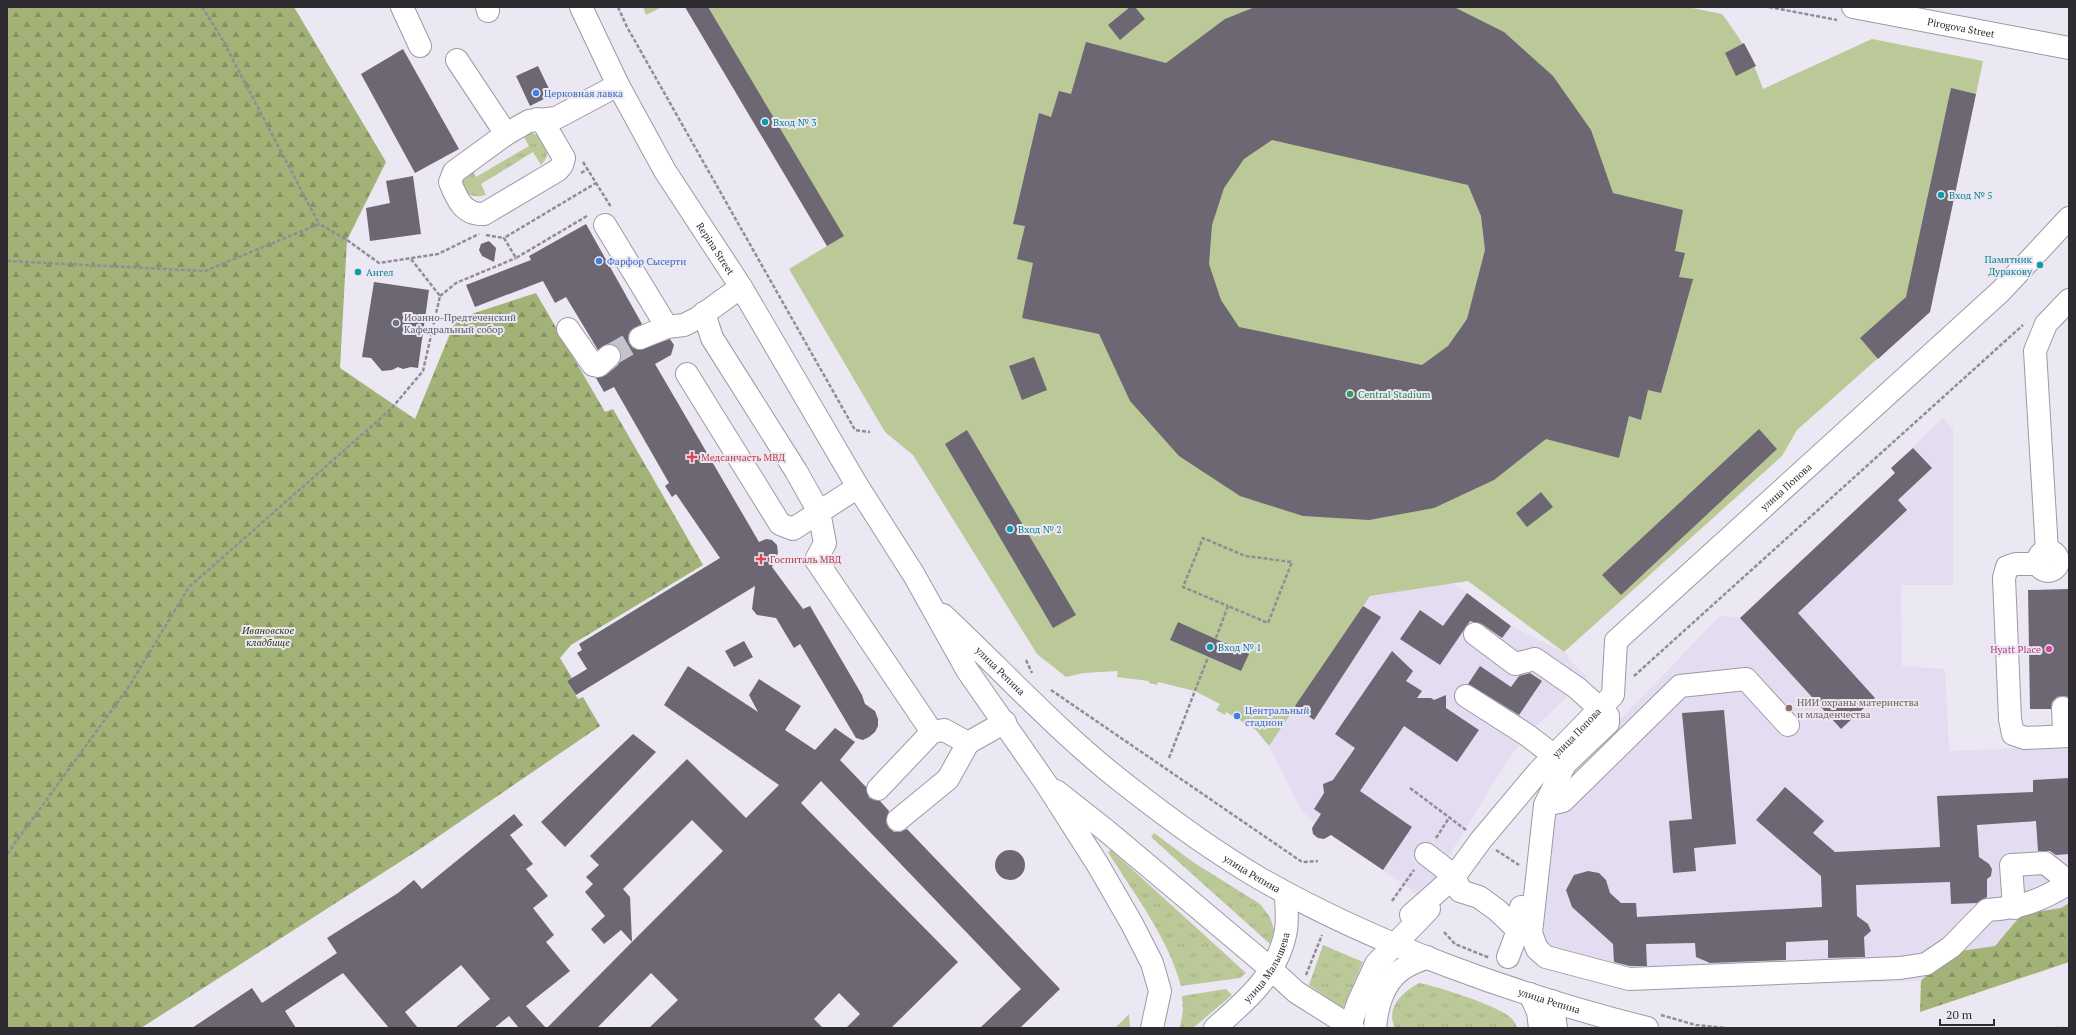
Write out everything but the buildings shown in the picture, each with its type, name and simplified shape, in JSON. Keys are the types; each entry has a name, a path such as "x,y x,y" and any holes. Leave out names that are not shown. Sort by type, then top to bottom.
{"main road":[{"path":"402,7 420,46"},
{"name":"Repina Street","path":"581,7 618,85 665,171 741,287 858,486"},
{"name":"Pirogova Street","path":"1853,7 2069,48"},
{"path":"457,60 506,134"},
{"path":"537,119 543,122 564,158 562,165 558,170 484,214 467,212 450,182 454,172 506,134 529,121 537,119 556,118 618,85"},
{"path":"599,216 667,328"},
{"name":"улица Попова","path":"1411,915 1457,884 1481,840 1539,771 1559,760 1606,702 1616,641 2001,291 2069,218"},
{"path":"640,338 667,328 684,325 741,287"},
{"path":"2069,300 2046,324 2035,351 2042,557 2007,567 2004,578 2010,719 2013,734 2025,738 2069,735"},
{"path":"704,313 712,338 796,471 819,512 824,543 816,560 932,732"},
{"path":"568,329 593,365 598,366 609,356"},
{"path":"687,374 780,524 793,529 858,486"},
{"name":"улица Репина","path":"858,486 914,575 927,601 967,670 1005,722 1047,785 1098,864 1132,924 1152,962 1160,991 1152,1028"},
{"name":"улица Репина","path":"927,601 989,657 1054,724 1125,785 1198,839 1286,893 1343,922 1427,957 1588,1013 1647,1028"},
{"path":"1475,634 1515,664 1536,659 1577,688 1606,702"},
{"path":"1545,804 1563,801 1680,686 1746,679 1788,725"},
{"path":"1466,696 1527,735 1559,760 1545,804 1525,931 1508,957"},
{"path":"2063,708 2064,730 2069,735"},
{"path":"898,820 948,779 968,743 1005,722"},
{"path":"878,789 932,732 944,730 968,743"},
{"path":"1525,931 1539,771"},
{"name":"улица Репина","path":"1047,785 1078,808 1272,969 1296,992 1351,1027"},
{"path":"1426,854 1457,884 1479,897 1525,931 1536,949 1546,957 1629,979 1900,968 1926,964 1951,946 1987,910 2014,908 2046,898 2069,883 2045,863 2011,865 2014,908"},
{"path":"1351,1027 1358,1003 1376,964 1439,899 1457,884"},
{"name":"улица Малышева","path":"1215,1028 1249,1000 1272,969 1280,955 1287,929 1286,893"},
{"path":"1376,1028 1378,1003 1385,987 1404,968 1427,957"},
{"path":"1530,994 1538,1012 1540,1028"},
{"path":"1552,1001 1556,1028"}],"path":[{"path":"202,7 221,37 319,224 347,240 380,263 411,259 440,296"},
{"path":"618,7 631,34 855,430 870,432"},
{"path":"480,234 504,238 596,183"},
{"path":"7,854 128,688 189,587 391,409 424,371 440,296 456,283 516,258 599,216 609,203"},
{"path":"7,261 205,271 319,224"},
{"path":"504,238 516,258"},
{"path":"1606,702 2026,323"},
{"path":"1203,538 1245,556 1292,562 1268,623 1228,606 1183,587 1203,538"},
{"path":"1216,638 1228,606"},
{"path":"1169,758 1208,657"},
{"path":"1026,660 1035,679"},
{"path":"1048,688 1302,862 1318,861"},
{"path":"1305,977 1322,935"},
{"path":"2056,1028 2064,1028"}],"shaded area":[{"name":"НИИ охраны материнства и младенчества","path":"1943,418 1953,429 1953,585 1901,585 1902,666 1945,669 1949,751 2069,746 2069,903 2061,908 2022,914 1995,946 1947,953 1921,981 1624,988 1546,951 1544,935 1546,856 1564,778 1720,616 1740,618 1895,473 1891,468"},
{"path":"1452,583 1511,626 1569,655 1568,658 1587,677 1527,735 1509,758 1423,898 1330,834 1324,839 1315,836 1312,831 1314,823 1301,810 1269,746 1370,596"}],"green space":[{"name":"Ивановское кладбище","path":"7,7 294,7 386,162 347,240 340,368 415,419 456,319 536,293 605,412 613,409 703,565 571,645 560,658 572,678 567,681 578,699 583,697 600,726 420,849 141,1028 7,1028"},
{"path":"643,7 662,7 646,15"},
{"name":"Central Stadium","path":"685,7 1687,7 1722,14 1746,50 1763,89 1872,39 1983,61 1930,312 1797,430 1782,456 1564,652 1468,581 1370,596 1269,746 1256,730 1226,712 1225,715 1216,710 1220,704 1195,691 1158,682 1157,685 1149,683 1149,681 1117,677 1118,671 1084,673 1066,677 1037,654 913,455 885,432 789,269 827,246"},
{"path":"529,132 540,137 547,144 547,154 541,165 533,152 481,184 486,195 474,196 465,191 461,183 470,166 476,177 529,146 522,133"},
{"path":"1154,833 1193,862 1260,904 1270,917 1274,930 1270,944 1151,837"},
{"path":"1111,850 1246,973 1240,978 1181,986 1168,950 1149,916 1108,852"},
{"path":"2069,903 2069,962 1920,1012 1921,981 1947,953 1995,946 2022,914 2061,908"},
{"path":"1323,945 1363,962 1343,1008 1309,985"},
{"path":"1419,983 1440,988 1484,1003 1507,1015 1513,1020 1517,1028 1395,1028 1392,1013 1397,1001 1407,991"},
{"path":"1226,989 1232,995 1193,1028 1180,1028 1183,1010 1182,996"},
{"path":"1129,1014 1130,1028 1115,1028"}],"tunnel":[{"path":"609,356 640,338"}],"place":[{"name":"Церковная лавка","path":"536,93"},
{"name":"Вход № 3","path":"765,122"},
{"name":"Вход № 5","path":"1941,195"},
{"name":"Фарфор Сысерти","path":"599,261"},
{"name":"Памятник Дуракову","path":"2040,265"},
{"name":"Ангел","path":"358,272"},
{"name":"Иоанно-Предтеченский Кафедральный собор","path":"396,323"},
{"name":"Central Stadium","path":"1350,394"},
{"name":"Медсанчасть МВД","path":"692,457"},
{"name":"Вход № 2","path":"1010,529"},
{"name":"Госпиталь МВД","path":"761,559"},
{"name":"Вход № 1","path":"1210,647"},
{"name":"Hyatt Place","path":"2049,649"},
{"name":"НИИ охраны материнства и младенчества","path":"1789,708"},
{"name":"Центральный стадион","path":"1237,716"}]}
